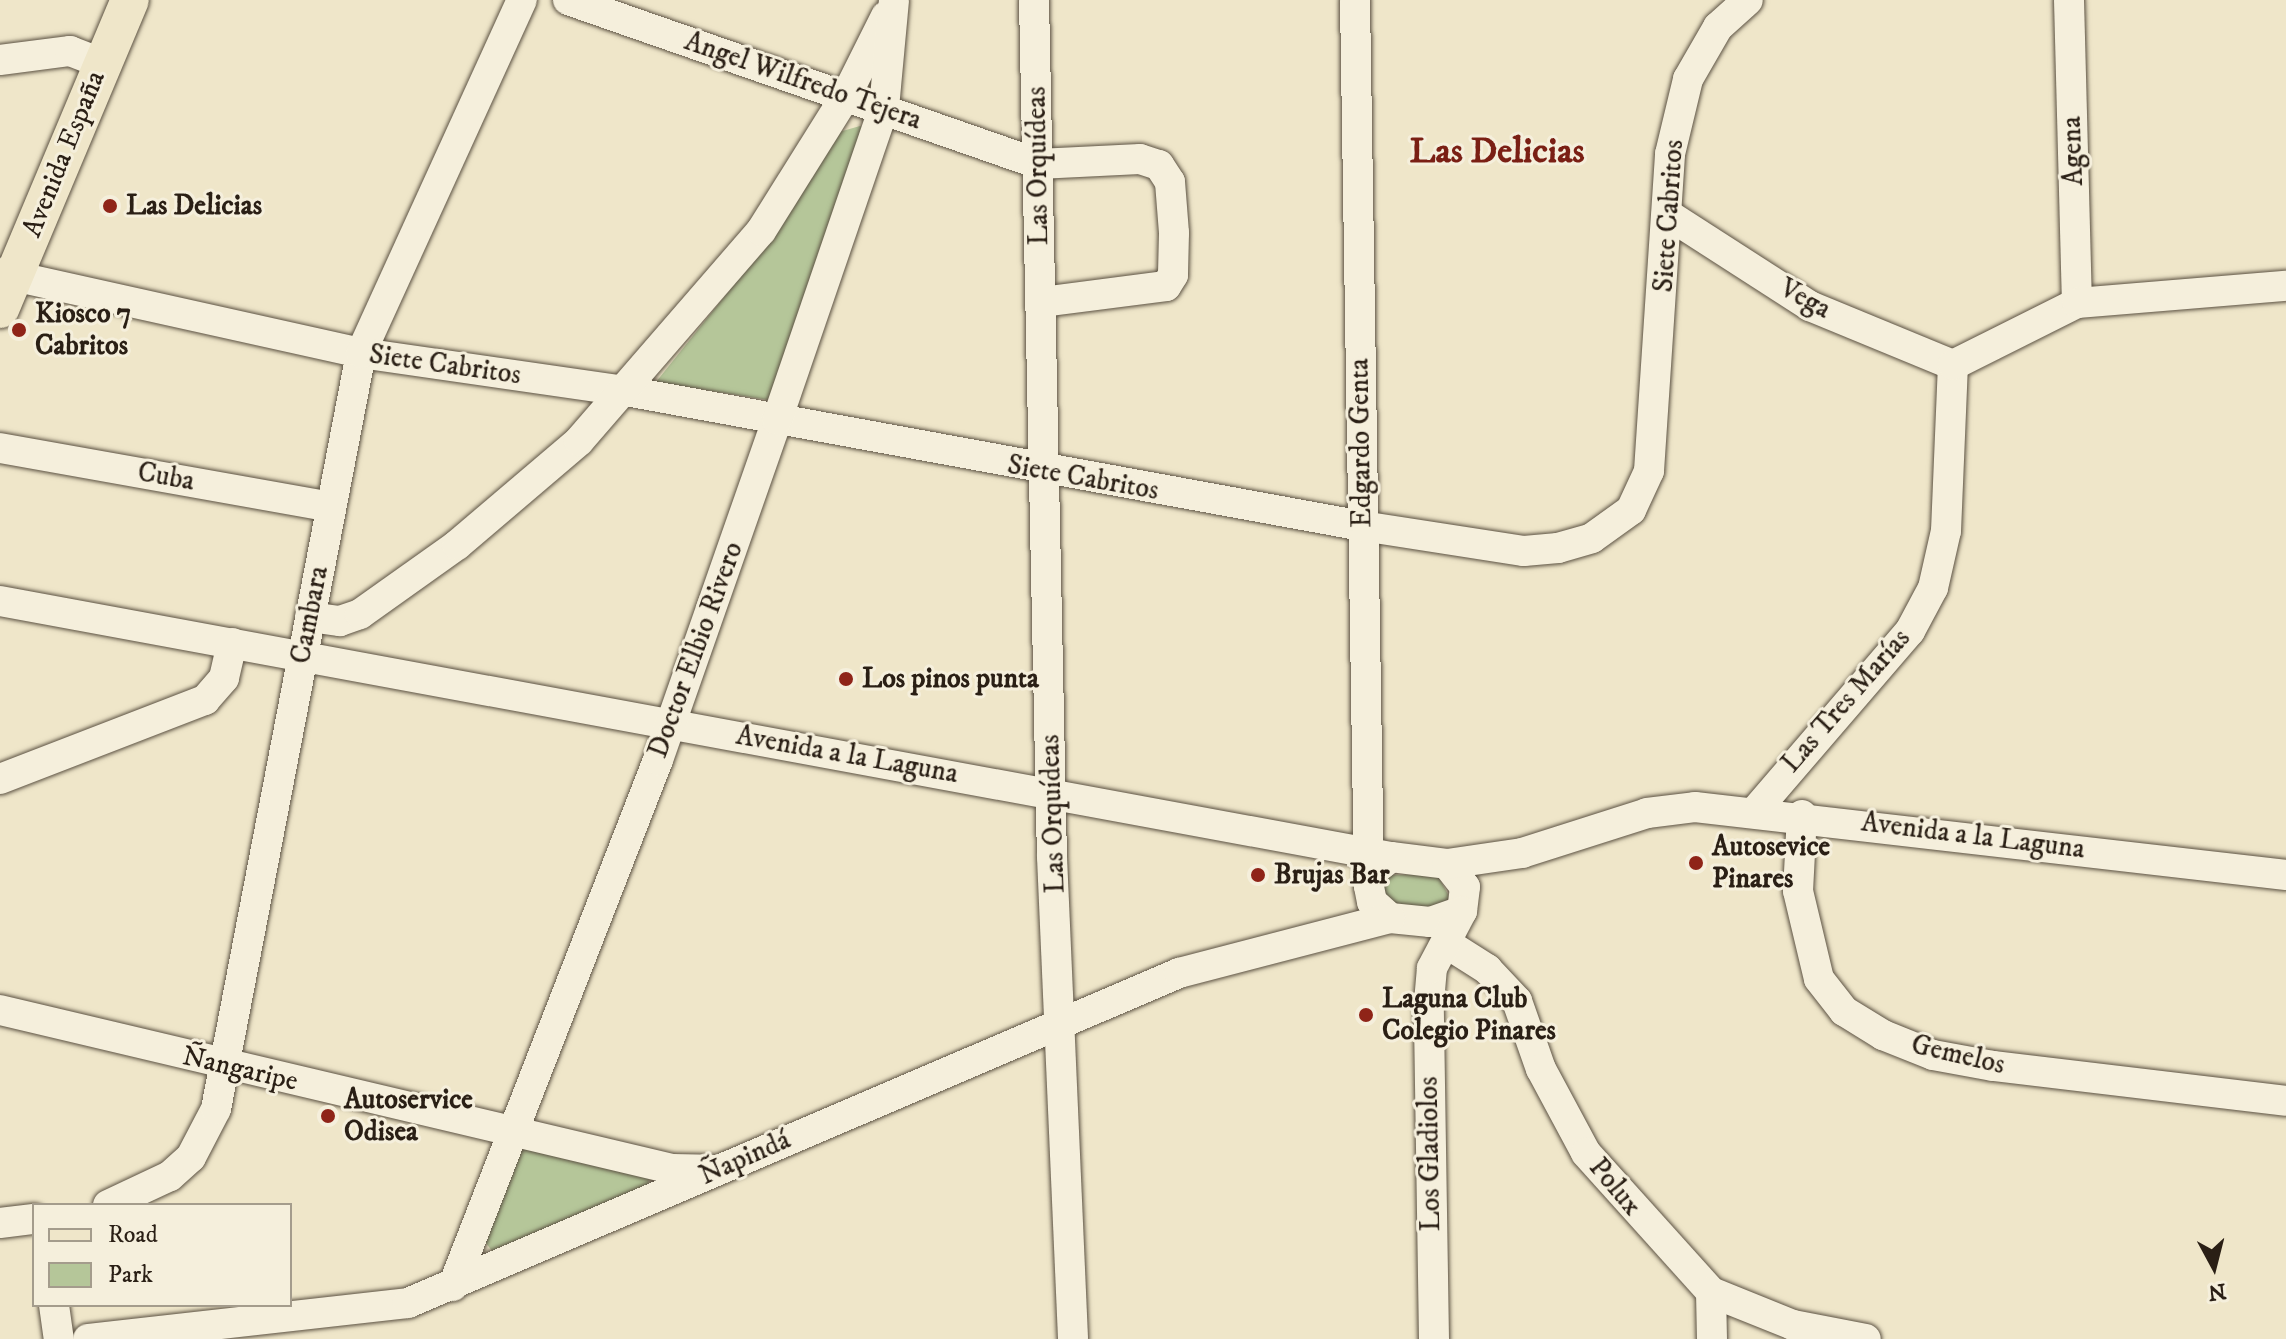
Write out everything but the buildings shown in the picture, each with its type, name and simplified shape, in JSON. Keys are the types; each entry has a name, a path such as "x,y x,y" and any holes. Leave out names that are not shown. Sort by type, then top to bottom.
{"main road":[{"name":"Avenida España","path":"3,276 91,59 103,0"},
{"name":"Avenida España","path":"91,59 130,0"}],"street":[{"name":"Cambara","path":"114,1203 137,1196 191,1157 216,1109 361,353 522,0"},
{"name":"Angel Wilfredo Tejera","path":"568,0 847,94 1038,164"},
{"path":"310,617 340,621 389,594 530,487 626,391 761,231 847,94 894,0"},
{"name":"Doctor Elbio Rivero","path":"453,1286 672,723 884,108 894,0"},
{"name":"Las Orquídeas","path":"1034,0 1051,795 1073,1339"},
{"name":"Edgardo Genta","path":"1355,0 1362,526 1379,854"},
{"name":"Siete Cabritos","path":"3,276 361,353 626,391 1045,472 1524,551 1592,538 1631,510 1656,429 1670,154 1688,79 1718,27 1748,0"},
{"name":"Agena","path":"2069,0 2077,303"},
{"path":"0,60 91,59"},
{"path":"1038,164 1140,159 1159,165 1170,182 1174,233 1173,275 1158,292 1041,302"},
{"name":"Vega","path":"1667,214 1810,306 1953,365"},
{"path":"1953,365 2077,303 2286,286"},
{"name":"Las Tres Marías","path":"1756,810 1910,631 1933,588 1946,531 1953,365"},
{"name":"Cuba","path":"0,448 331,507"},
{"name":"Avenida a la Laguna","path":"0,601 1051,795 1447,864 1522,853 1647,813 1756,810 2286,875"},
{"path":"0,779 205,700 224,678 232,643"},
{"name":"Gemelos","path":"1802,815 1798,891 1819,979 1844,1011 1883,1035 1933,1055 1993,1066 2286,1101"},
{"name":"Avenida a la Laguna","path":"1464,904 1522,853"},
{"path":"1379,854 1369,886 1372,902 1439,956"},
{"path":"1447,864 1464,904"},
{"name":"Ñapindá","path":"88,1339 331,1327 453,1286 1179,973 1396,920 1430,922 1464,904"},
{"name":"Los Gladiolos","path":"1434,1339 1439,956 1464,904"},
{"name":"Polux","path":"1439,956 1487,969 1517,1001 1547,1082 1586,1153 1711,1292 1793,1325 1866,1339"},
{"name":"Ñangaripe","path":"0,1010 223,1067 512,1130 672,1169 717,1170"},
{"path":"0,1223 32,1219"},
{"path":"1711,1292 1712,1339"},
{"path":"54,1307 59,1339"}],"green space":[{"path":"860,126 868,128 769,400 656,382 769,241 839,132"},
{"path":"1437,874 1451,900 1432,911 1391,906 1378,884 1388,875"},
{"path":"523,1148 649,1178 648,1185 492,1251 483,1239"}],"place":[{"name":"Las Delicias","path":"110,206"},
{"name":"Kiosco 7 Cabritos","path":"19,330"},
{"name":"Los pinos punta","path":"846,679"},
{"name":"Autosevice Pinares","path":"1696,863"},
{"name":"Brujas Bar","path":"1258,875"},
{"name":"Laguna Club Colegio Pinares","path":"1366,1015"},
{"name":"Autoservice Odisea","path":"328,1116"}],"district":[{"name":"Las Delicias","path":"1497,152"}]}
